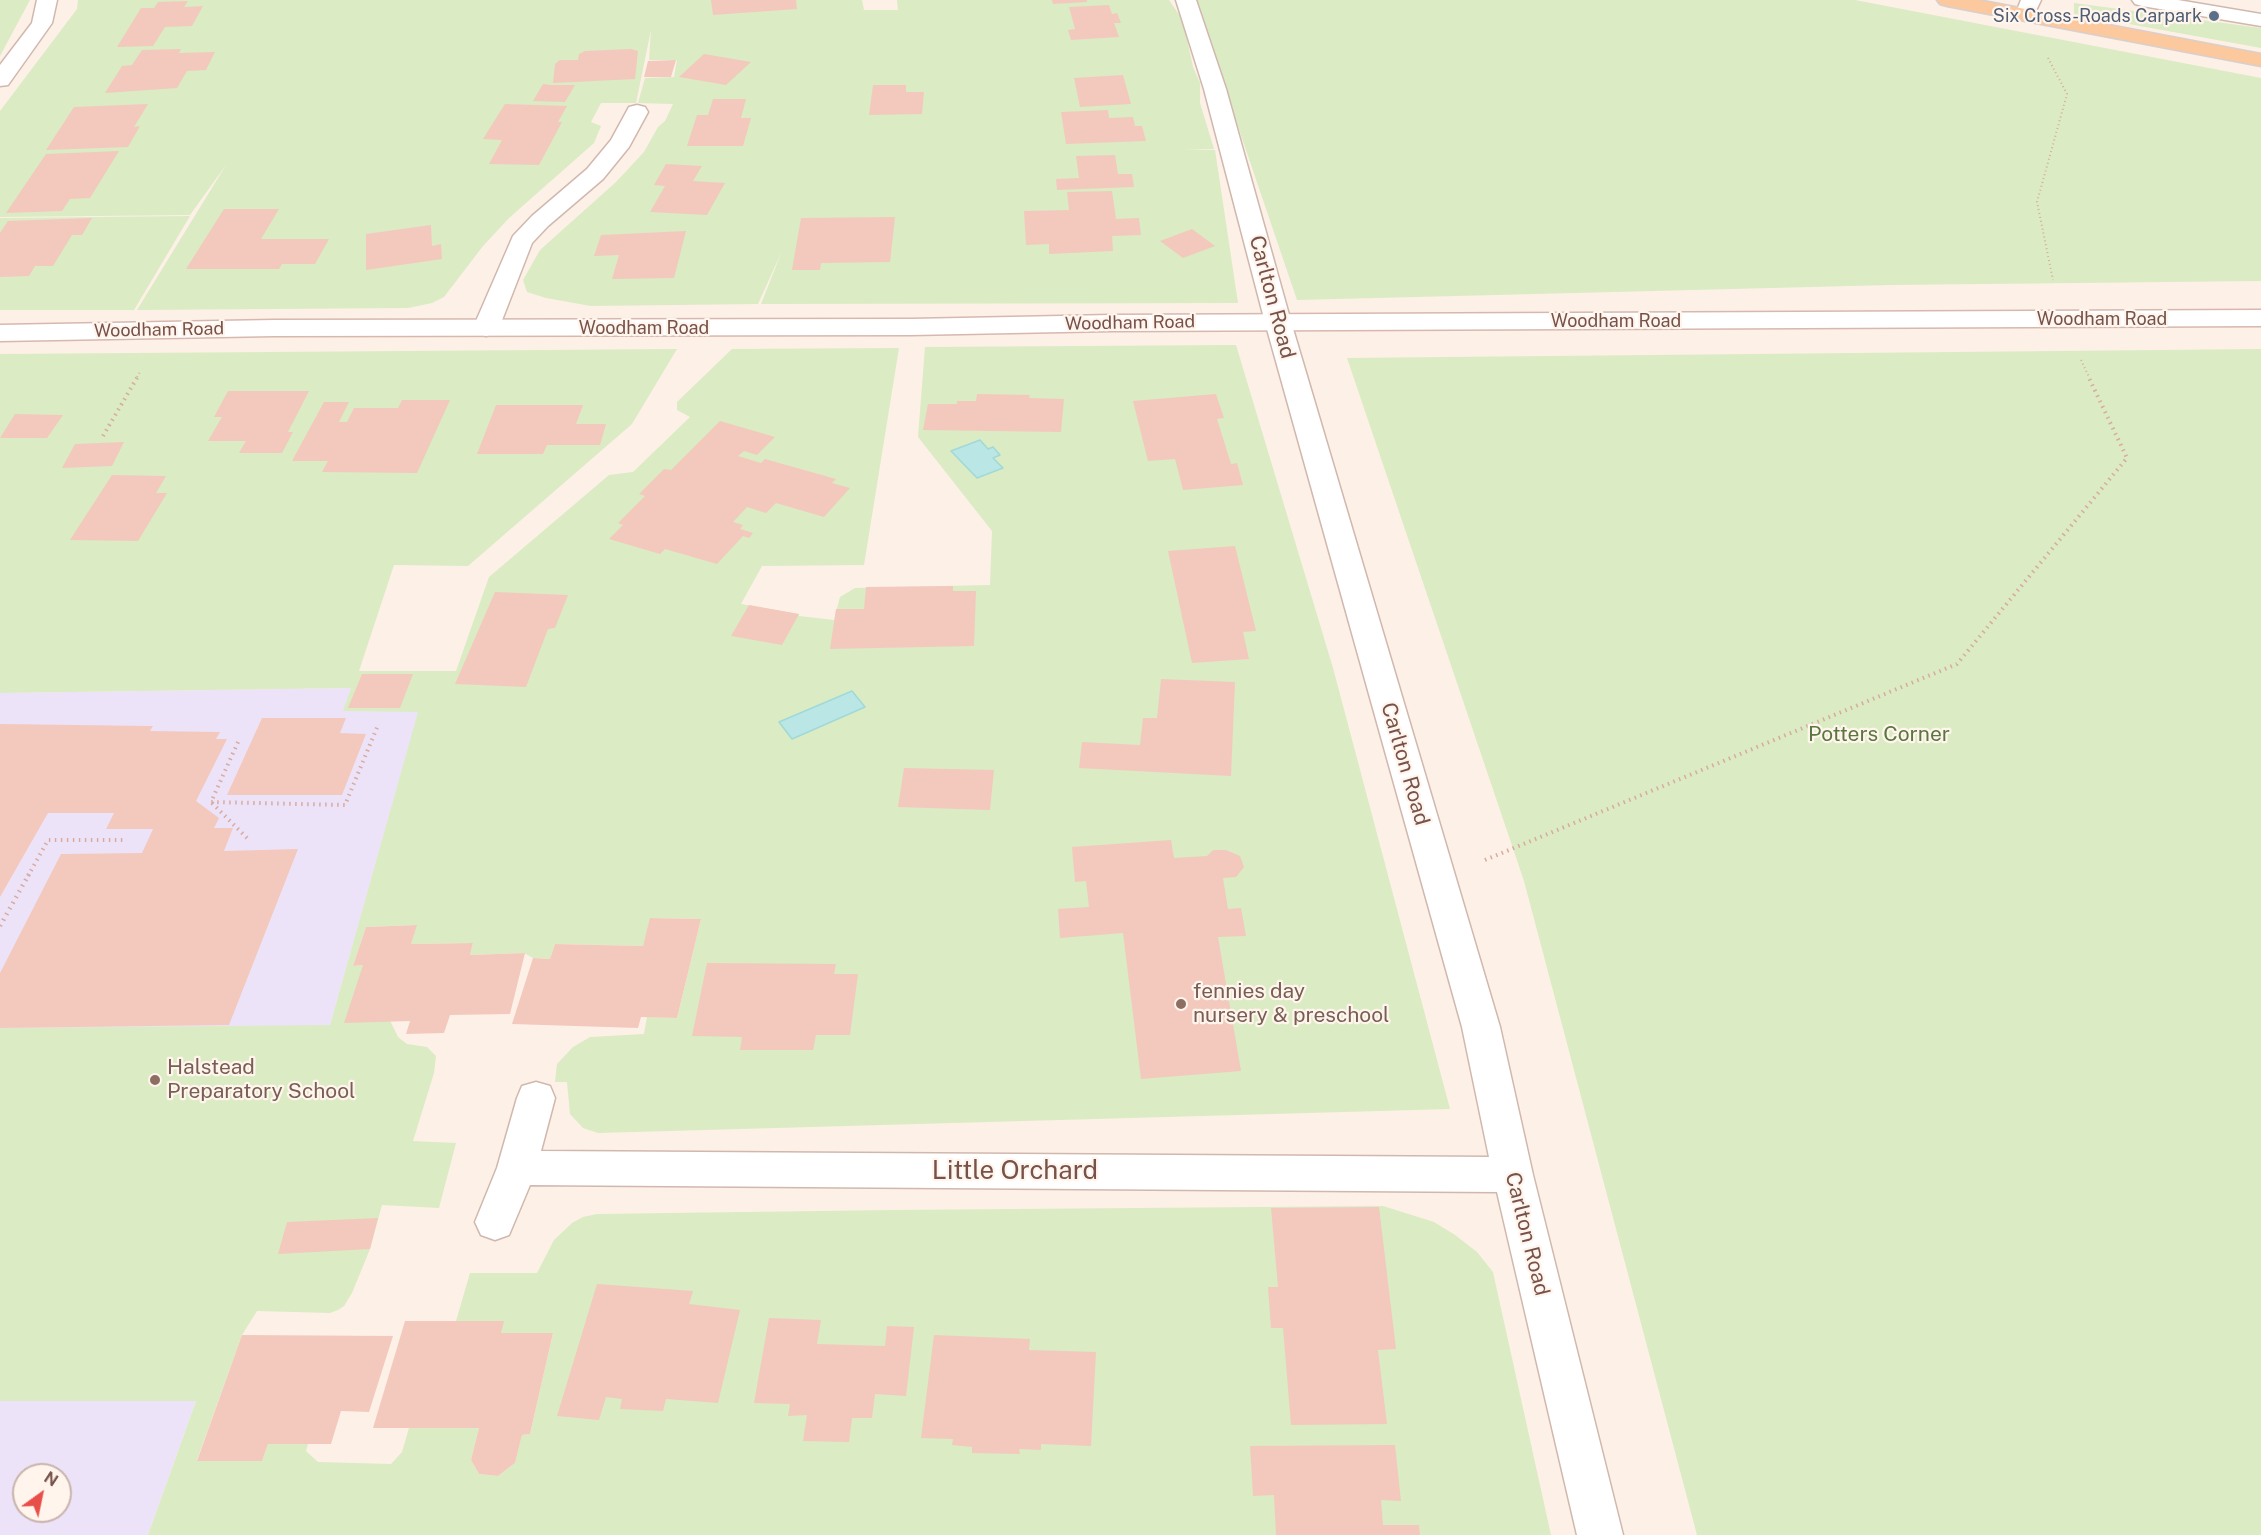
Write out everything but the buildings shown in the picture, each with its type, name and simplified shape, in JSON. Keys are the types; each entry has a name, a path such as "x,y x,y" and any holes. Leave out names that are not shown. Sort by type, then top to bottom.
{"main road":[{"path":"1947,0 2028,8 2261,60"}],"street":[{"path":"0,80 42,23 47,0"},
{"name":"Carlton Road","path":"1186,0 1215,89 1278,322 1481,1027 1513,1175 1600,1535"},
{"path":"2142,0 2261,20"},
{"path":"486,328 521,241 540,221 595,174 621,142 637,112"},
{"name":"Woodham Road","path":"0,333 1278,322 2261,318"},
{"path":"495,1222 517,1168 536,1098"},
{"name":"Little Orchard","path":"517,1168 1513,1175"}],"path":[{"path":"1438,880 1957,664 2127,458 2061,319 2037,202 2067,94 2028,8"},
{"path":"103,436 143,365 169,330"},
{"path":"211,802 345,805 378,725"},
{"path":"211,802 238,742"},
{"path":"211,802 250,841"},
{"path":"0,926 48,840 125,840"}],"shaded area":[{"name":"Halstead Preparatory School","path":"351,688 344,711 419,711 330,1025 148,1535 0,1535 0,693"}],"green space":[{"path":"0,0 30,0 0,56"},
{"path":"78,0 862,0 864,10 898,10 897,0 1169,0 1180,16 1186,35 1193,67 1200,83 1200,103 1214,149 1181,150 1215,150 1238,303 761,304 782,251 758,304 591,306 546,298 527,292 523,280 540,250 616,182 644,152 658,127 665,121 673,104 638,103 645,78 674,77 677,60 649,60 651,30 636,103 601,103 591,122 601,126 594,143 509,218 483,246 444,297 432,303 408,308 137,310 226,165 190,215 0,217 0,111 77,9"},
{"path":"1195,0 1855,0 2261,78 2261,281 1890,285 1297,300"},
{"path":"2074,3 2261,28 2261,48 2074,14"},
{"path":"190,216 134,310 0,310 0,218"},
{"path":"1236,345 1333,668 1450,1109 598,1133 583,1128 570,1114 567,1082 555,1082 557,1064 573,1047 590,1037 644,1034 647,1017 677,1018 701,919 651,918 643,946 555,944 550,959 533,958 524,953 470,955 473,943 411,944 416,925 366,927 353,966 363,965 398,1037 407,1044 427,1047 436,1056 434,1073 413,1141 456,1143 439,1208 382,1205 370,1249 352,1293 344,1306 338,1310 330,1313 257,1311 242,1335 197,1460 262,1461 268,1444 308,1444 306,1451 318,1462 391,1464 402,1452 409,1428 479,1428 471,1460 479,1474 498,1476 515,1463 522,1435 530,1434 553,1333 501,1333 503,1321 456,1321 470,1273 537,1273 554,1240 572,1223 583,1217 597,1214 1383,1206 1434,1222 1477,1252 1493,1272 1551,1535 148,1535 196,1401 0,1401 0,1028 330,1025 418,712 343,711 351,688 0,693 0,354 677,349 632,424 468,566 394,565 359,671 456,671 489,577 609,475 633,472 690,417 677,410 677,402 732,349 899,348 864,565 762,566 741,604 799,614 799,616 834,620 840,597 855,588 990,585 992,531 918,437 925,347"},
{"name":"Potters Corner","path":"2261,349 2261,1535 1697,1535 1524,881 1347,358"}],"water":[{"path":"980,440 988,449 993,447 1000,455 993,458 1003,468 977,478 951,451"},
{"path":"852,691 865,707 792,739 779,722"}],"place":[{"name":"Six Cross-Roads Carpark","path":"2214,16"},
{"name":"fennies day nursery & preschool","path":"1181,1004"},
{"name":"Halstead Preparatory School","path":"155,1080"}]}
